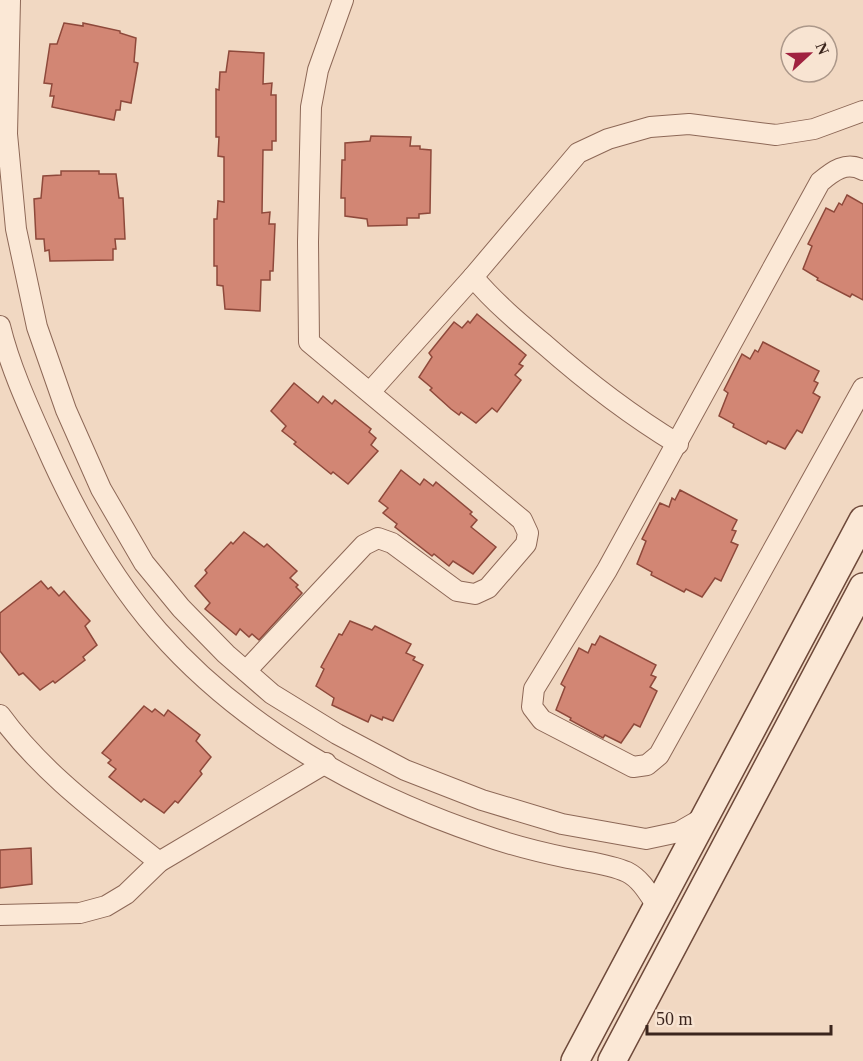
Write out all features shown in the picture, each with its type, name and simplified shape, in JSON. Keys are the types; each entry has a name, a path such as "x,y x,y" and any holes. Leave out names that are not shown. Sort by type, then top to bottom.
{"street":[{"path":"10,0 7,134 16,229 37,327 66,410 101,489 144,563 181,608 226,654 272,694 337,734 405,771 482,801 562,824 646,839 679,832 705,817"},
{"path":"246,671 364,545 378,538 392,543 457,591 475,594 489,588 526,544 528,533 522,520 309,342 308,242 311,107 318,70 343,0"},
{"path":"370,392 473,277 578,153 608,139 650,127 689,124 776,135 814,129 863,111"},
{"path":"863,170 857,167 836,168 820,182 607,570 534,689 532,707 542,720 633,767 647,765 659,755 863,388"},
{"path":"473,277 492,300 568,366 641,422 678,444"},
{"path":"0,326 26,400 63,486 108,565 157,631 210,684 273,733 372,790 446,822 521,848 628,872 644,885 657,906"},
{"path":"575,1061 863,520"},
{"path":"612,1061 863,587"},
{"path":"0,715 13,733 56,779 159,862"},
{"path":"0,915 80,913 106,906 126,894 159,862 326,763"}],"building":[{"path":"64,23 83,26 83,23 120,31 120,33 136,38 134,62 138,63 131,103 121,101 120,110 116,110 114,120 52,107 54,96 50,96 52,84 44,83 50,44 57,44"},
{"path":"229,51 264,53 263,84 272,83 271,95 276,95 276,141 272,141 272,150 263,150 262,213 270,212 269,224 275,224 273,271 270,271 270,280 261,280 260,311 225,309 223,286 217,285 217,266 214,266 214,219 217,219 218,201 224,202 224,157 218,156 219,137 216,137 216,89 219,90 220,72 226,72"},
{"path":"371,136 411,137 410,146 420,146 420,149 431,150 430,213 419,214 419,218 407,218 407,225 368,226 367,219 345,216 345,198 341,198 345,143 370,141"},
{"path":"61,171 99,171 99,174 116,174 119,198 123,198 125,239 115,239 116,249 113,249 113,260 50,261 49,250 45,251 44,239 36,239 34,199 41,198 43,176 61,175"},
{"path":"847,195 863,204 863,300 852,294 850,297 817,280 818,278 803,269 812,246 808,244 826,208 834,212 839,203 842,205"},
{"path":"477,314 526,355 519,364 523,366 515,375 521,380 497,412 492,408 476,423 461,412 459,415 451,409 419,377 432,357 429,353 454,322 462,328 468,321 470,323"},
{"path":"763,342 819,371 814,381 818,383 813,393 820,397 802,433 797,430 785,449 768,441 766,444 733,427 734,424 719,416 728,393 724,390 742,354 750,359 755,350 758,352"},
{"path":"294,383 318,403 323,396 332,404 335,400 371,429 369,432 376,438 371,445 378,451 348,484 333,472 331,474 294,444 296,442 282,431 286,426 271,411"},
{"path":"401,470 420,485 424,479 433,486 436,482 472,512 470,514 477,520 471,527 496,547 473,574 453,561 449,566 434,554 432,556 395,527 397,524 383,513 388,508 379,501"},
{"path":"680,490 737,520 732,530 736,531 731,542 738,545 721,581 715,578 702,597 686,589 684,592 651,575 652,572 637,564 646,541 642,539 660,503 669,507 672,498 675,500"},
{"path":"244,532 264,547 267,544 297,571 290,578 298,585 296,587 302,593 259,640 252,634 249,637 240,629 236,635 205,609 210,603 195,586 207,573 205,570 231,542 233,544"},
{"path":"41,581 59,596 64,591 90,621 85,626 97,645 83,657 85,660 55,683 53,681 40,690 23,673 19,675 0,651 0,613"},
{"path":"350,621 372,630 375,626 411,644 406,653 415,657 413,660 423,665 393,721 383,717 382,720 371,715 368,722 332,705 334,698 316,686 324,669 321,667 339,634 342,635"},
{"path":"600,636 656,665 651,675 656,677 650,687 657,691 640,727 634,724 621,743 605,735 603,738 556,710 565,687 561,684 579,648 588,653 592,644 595,645"},
{"path":"144,706 152,712 155,709 164,716 168,710 200,735 196,741 211,757 200,771 202,774 178,803 175,801 164,813 144,799 141,802 109,777 116,769 108,763 111,760 102,753"},
{"path":"31,848 32,884 0,888 0,850"}]}
